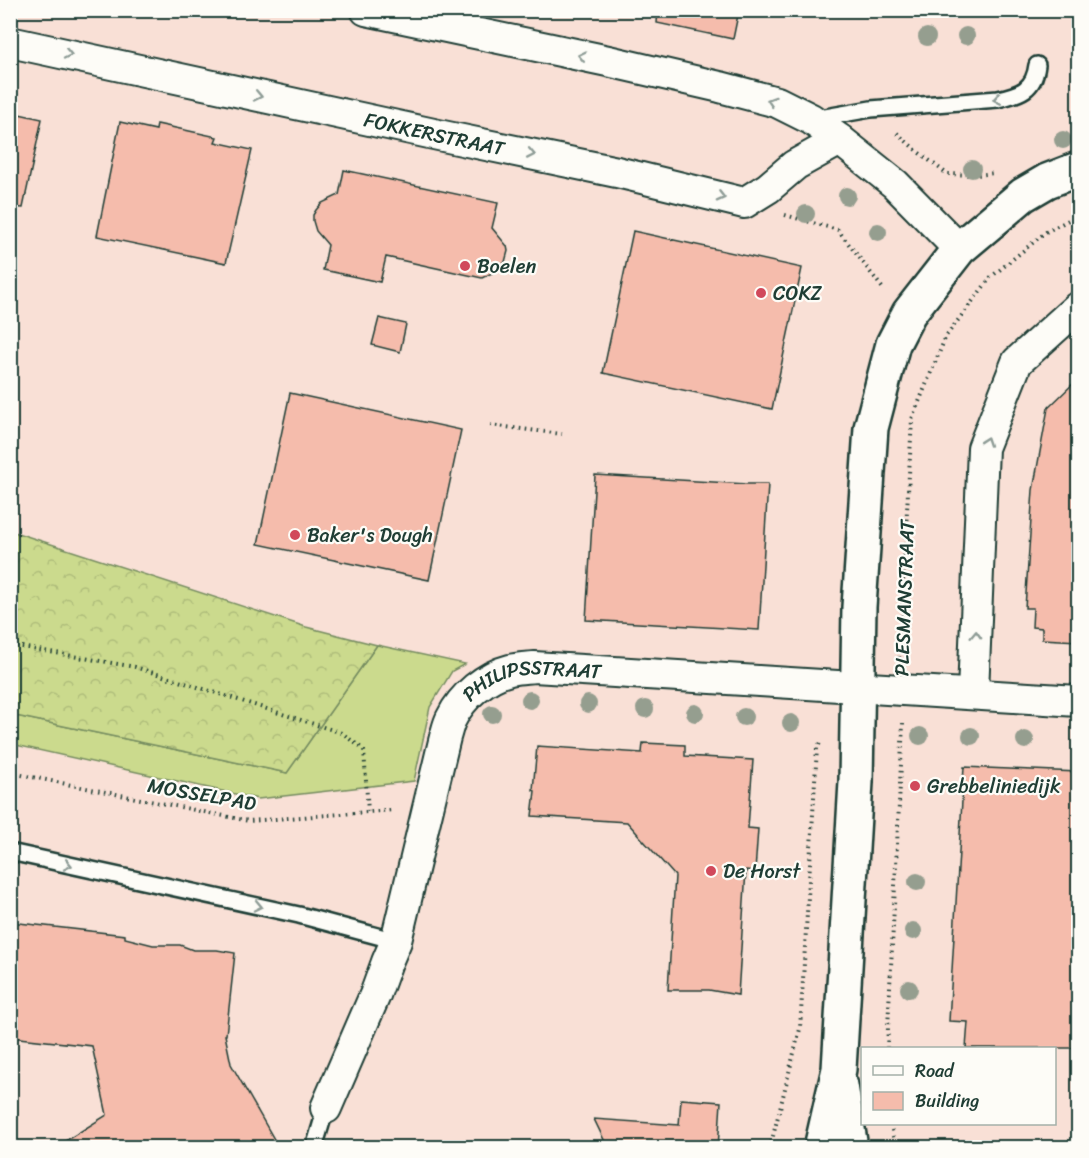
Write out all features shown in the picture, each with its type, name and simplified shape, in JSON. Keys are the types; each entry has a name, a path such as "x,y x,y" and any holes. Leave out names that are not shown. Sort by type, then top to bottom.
{"street":[{"path":"366,10 608,61 777,102 811,120 840,140 895,184 959,249"},
{"name":"FOKKERSTRAAT","path":"10,42 432,134 617,171 744,203"},
{"path":"744,203 768,188 795,165 840,140"},
{"path":"821,1148 839,1069 856,782 859,607 871,428 893,344 909,313 959,249 1023,195 1047,181 1078,169"},
{"path":"974,693 983,448 1017,362 1078,307"},
{"name":"PHILIPSSTRAAT","path":"326,1108 396,941 451,718 476,687 491,677 511,670 534,667 1078,701"},
{"path":"839,1069 851,1148"}],"lane":[{"path":"811,120 871,109 998,99 1016,95 1028,87 1035,77 1037,64"},
{"path":"10,852 299,915 396,941"},
{"name":"PHILIPSSTRAAT","path":"314,1148 326,1108"}],"path":[{"path":"871,109 916,151 948,174 977,175 1008,171 1046,232"},
{"path":"744,203 838,230 889,296 909,313"},
{"name":"PLESMANSTRAAT","path":"886,1047 903,730 899,656 912,419 946,336 991,277 1046,232 1078,215"},
{"path":"490,425 562,434"},
{"path":"10,645 135,667 342,733 364,750 368,812"},
{"path":"770,1148 800,1029 817,748 822,739"},
{"name":"MOSSELPAD","path":"10,772 249,821 400,810 426,815"},
{"path":"891,1125 895,1148"}],"shaded area":[{"path":"10,11 1078,11 1078,1147 11,1147"}],"green space":[{"path":"11,531 306,627 377,645 287,773 11,715"},
{"path":"377,645 465,664 452,671 430,707 414,781 258,799 11,744 11,715 287,773"}],"building":[{"path":"658,10 739,10 733,39 657,23"},
{"path":"10,112 42,119 23,208 10,207"},
{"path":"120,122 156,130 157,124 217,137 215,142 252,150 226,263 97,236"},
{"path":"344,170 498,203 492,228 507,246 505,262 498,270 482,278 386,257 380,282 323,270 328,245 316,231 313,215 322,203 339,195"},
{"path":"633,231 802,268 772,409 603,373"},
{"path":"379,318 406,324 400,352 372,345"},
{"path":"1078,379 1078,641 1042,639 1042,628 1032,627 1033,608 1025,608 1033,490 1048,408"},
{"path":"290,393 461,430 429,580 258,544"},
{"path":"595,475 768,484 759,630 586,620"},
{"name":"De Horst","path":"643,743 685,745 685,756 753,760 748,828 758,829 755,871 746,870 738,995 709,990 668,990 675,876 627,822 532,816 537,746 642,753"},
{"path":"964,767 1078,772 1078,1048 966,1047 968,1022 949,1021"},
{"path":"10,922 125,935 125,938 153,945 180,945 193,950 235,953 225,1035 231,1064 279,1148 54,1148 107,1115 92,1046 10,1037"},
{"path":"681,1099 721,1102 718,1148 608,1148 594,1119 679,1125"}],"place":[{"name":"Boelen","path":"465,266"},
{"name":"COKZ","path":"761,293"},
{"name":"Baker's Dough","path":"295,535"},
{"name":"Grebbeliniedijk","path":"915,786"},
{"name":"De Horst","path":"711,871"}]}
